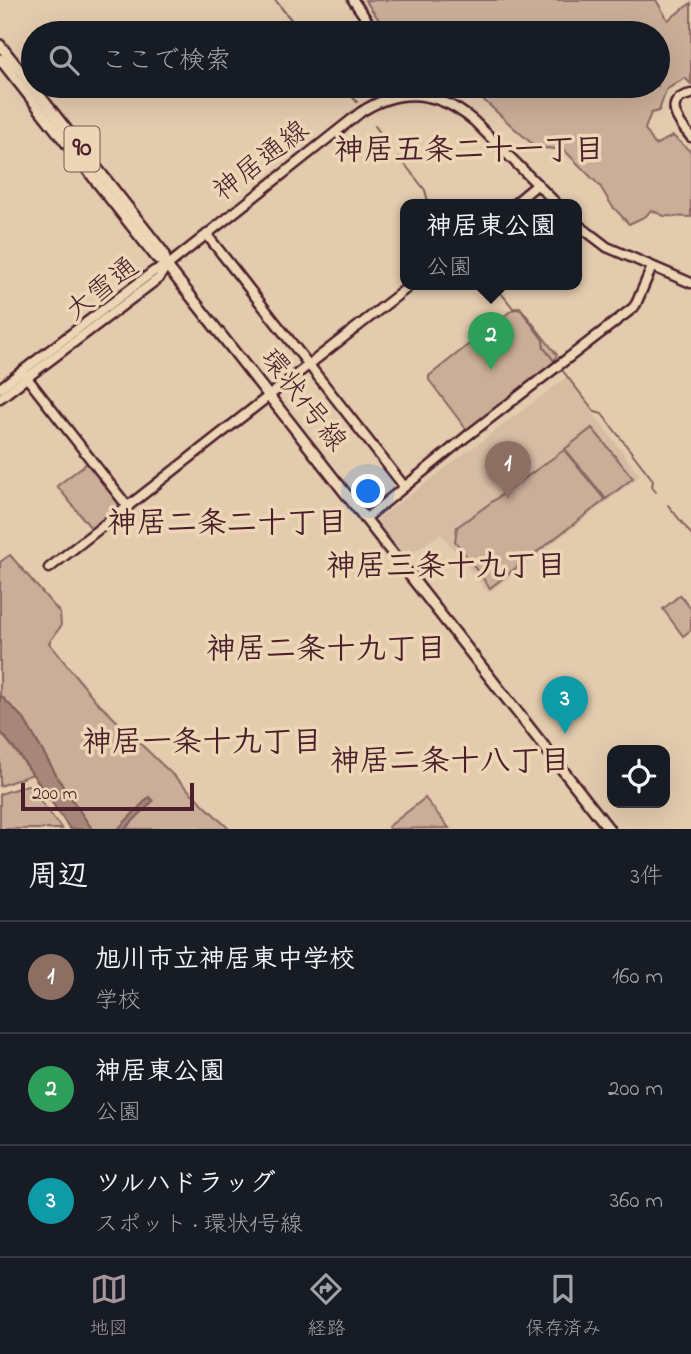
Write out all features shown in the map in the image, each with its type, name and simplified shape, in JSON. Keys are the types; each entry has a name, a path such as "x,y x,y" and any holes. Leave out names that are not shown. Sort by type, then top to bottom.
{"main road":[{"name":"環状1号線","path":"0,45 21,72"},
{"name":"環状1号線","path":"0,59 21,86"},
{"name":"環状1号線","path":"31,98 156,257 167,265 609,829"},
{"name":"環状1号線","path":"42,98 163,252 167,265"}],"street":[{"path":"353,0 368,21"},
{"path":"691,94 679,98 675,104 677,118 691,137"},
{"name":"神居通線","path":"167,265 361,112 394,98"},
{"name":"神居通線","path":"435,98 460,109 474,121 552,199"},
{"path":"520,199 538,184"},
{"path":"582,228 607,247 691,283"},
{"path":"207,235 404,486"},
{"name":"大雪通","path":"0,398 24,375 154,271 167,265"},
{"path":"365,519 633,308 652,267"},
{"path":"49,568 404,290"},
{"path":"24,375 128,507"},
{"name":"大雪通","path":"0,388 24,375"}],"shaded area":[{"path":"365,0 656,0 668,20 691,3 691,84 685,78 670,87 670,21 380,21"},
{"path":"479,98 663,98 659,111 651,113 645,129 655,145 673,136 691,152 691,217 664,216 651,210 646,216 629,224 612,206 600,186 564,150 536,147"},
{"path":"520,307 557,355 553,364 470,429 466,429 429,380 429,376 512,310"},
{"path":"567,377 640,476 488,593 441,534 405,557 375,521"},
{"path":"592,428 633,478 606,499 565,449"},
{"path":"564,450 605,500 490,588 455,541 457,527"},
{"path":"91,460 128,507 94,532 57,486"},
{"path":"10,555 60,613 61,626 49,643 96,701 229,829 92,829 62,785 24,719 0,695 0,562"},
{"path":"680,595 691,609 691,630 683,636 663,609"},
{"path":"0,695 24,719 62,785 92,829 70,829 0,731"},
{"path":"0,731 33,774 0,786"},
{"path":"28,785 62,829 0,829 0,794"},
{"path":"149,797 153,801 125,829 118,829"},
{"path":"425,798 449,828 388,827"}],"waterway":[{"path":"275,0 292,21"},
{"path":"354,98 357,102"},
{"path":"375,126 388,143"},
{"path":"399,157 425,190 428,199"},
{"path":"499,290 513,308 521,310 555,362"},
{"path":"562,370 595,412 602,414 653,480 652,487 656,492"},
{"path":"668,505 691,534"}],"place":[{"name":"神居東公園","path":"491,370"},
{"name":"旭川市立神居東中学校","path":"508,499"},
{"name":"ツルハドラッグ","path":"565,734"}],"district":[{"name":"神居五条二十一丁目","path":"469,152"},
{"name":"神居二条二十丁目","path":"227,525"},
{"name":"神居三条十九丁目","path":"446,568"},
{"name":"神居二条十九丁目","path":"326,651"},
{"name":"神居一条十九丁目","path":"202,744"},
{"name":"神居二条十八丁目","path":"450,763"}]}
